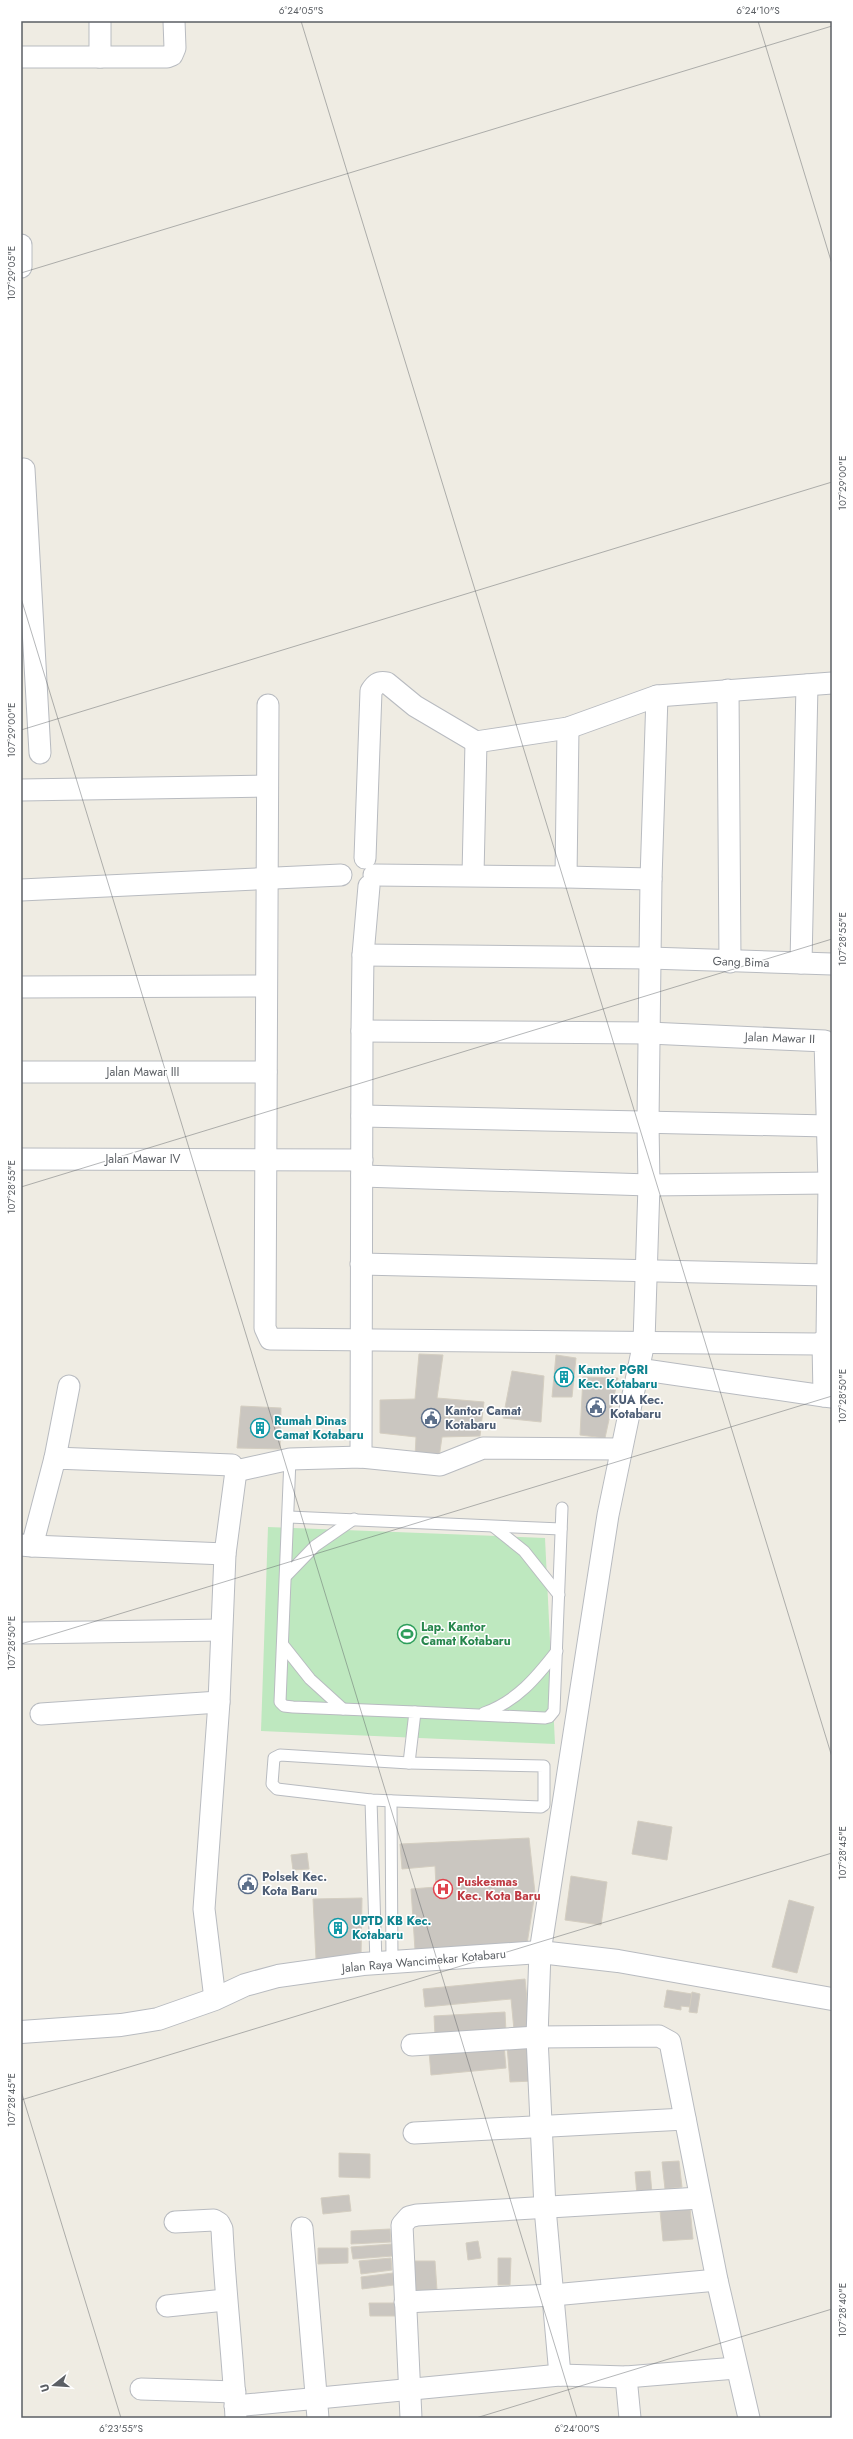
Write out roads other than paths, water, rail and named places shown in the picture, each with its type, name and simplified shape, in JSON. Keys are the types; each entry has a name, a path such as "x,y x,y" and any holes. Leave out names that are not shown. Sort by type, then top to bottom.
{"street":[{"path":"100,21 100,57"},
{"path":"21,56 167,57 172,55 175,48 174,21"},
{"path":"21,245 21,267"},
{"path":"24,469 27,587 40,753"},
{"path":"361,1457 362,1031 363,955 369,873 371,692 376,684 382,682 387,683 415,706 476,742 568,728 657,696 832,683"},
{"path":"801,963 807,685"},
{"path":"728,690 730,962"},
{"path":"560,2375 546,2208 536,2037 540,1952 608,1515 644,1342 645,1271 649,1185 648,1122 651,880 657,696"},
{"path":"268,705 265,1160 266,1334 270,1339 818,1344 827,1338 829,1183 828,1126 362,1116"},
{"path":"566,876 568,728"},
{"path":"473,875 476,742"},
{"path":"21,790 267,786"},
{"path":"369,873 358,889 347,886 341,876 343,864 352,857 369,873 566,876 651,880"},
{"path":"21,890 341,876"},
{"name":"Gang Bima","path":"363,955 650,958 730,962 832,964"},
{"path":"21,986 266,986"},
{"path":"362,1031 649,1033"},
{"name":"Jalan Mawar II","path":"649,1033 825,1041 828,1126"},
{"name":"Jalan Mawar III","path":"21,1072 266,1072"},
{"name":"Jalan Mawar IV","path":"21,1159 265,1160 362,1168 649,1185 829,1183"},
{"path":"361,1264 827,1275"},
{"path":"638,1369 828,1396 823,1342"},
{"path":"69,1386 55,1458 26,1545 226,1554"},
{"path":"236,1471 290,1459 361,1457 440,1465 483,1448 621,1448"},
{"path":"55,1458 232,1465 236,1471 226,1554 221,1630 219,1702 204,1909 215,1999"},
{"path":"24,1633 221,1630"},
{"path":"41,1714 219,1702"},
{"name":"Jalan Raya Wancimekar Kotabaru","path":"21,2032 121,2025 158,2019 215,1999 245,1985 278,1976 384,1963 540,1952 618,1961 832,1999"},
{"path":"412,2045 536,2037 659,2036 667,2039 672,2046 700,2198 736,2368 749,2418"},
{"path":"414,2133 542,2125 685,2119"},
{"path":"411,2418 402,2225 409,2217 700,2198"},
{"path":"175,2222 214,2220 219,2223 222,2229 225,2300 235,2405"},
{"path":"302,2228 317,2408"},
{"path":"405,2302 553,2296 717,2280"},
{"path":"167,2306 225,2300"},
{"path":"141,2389 235,2405 317,2408 409,2390 560,2375 626,2377 736,2368"},
{"path":"626,2377 630,2418"}],"lane":[{"path":"290,1459 280,1702 284,1706 549,1717 554,1711 562,1508"},
{"path":"288,1517 561,1529"},
{"path":"286,1576 315,1546 354,1519"},
{"path":"494,1526 524,1551 559,1595"},
{"path":"283,1645 310,1679 343,1709"},
{"path":"478,1715 494,1709 522,1692 557,1651"},
{"path":"409,1762 415,1712"},
{"path":"280,1755 409,1762 544,1766 544,1804 541,1807 371,1800 275,1788 272,1784 274,1758 280,1755"},
{"path":"371,1800 384,1963"},
{"path":"384,1963 391,1801"}],"place":[{"name":"Kantor PGRI Kec. Kotabaru","path":"564,1377"},
{"name":"KUA Kec. Kotabaru","path":"596,1407"},
{"name":"Kantor Camat Kotabaru","path":"431,1418"},
{"name":"Rumah Dinas Camat Kotabaru","path":"260,1428"},
{"name":"Lap. Kantor Camat Kotabaru","path":"407,1634"},
{"name":"Polsek Kec. Kota Baru","path":"248,1884"},
{"name":"Puskesmas Kec. Kota Baru","path":"443,1889"},
{"name":"UPTD KB Kec. Kotabaru","path":"338,1928"}]}
